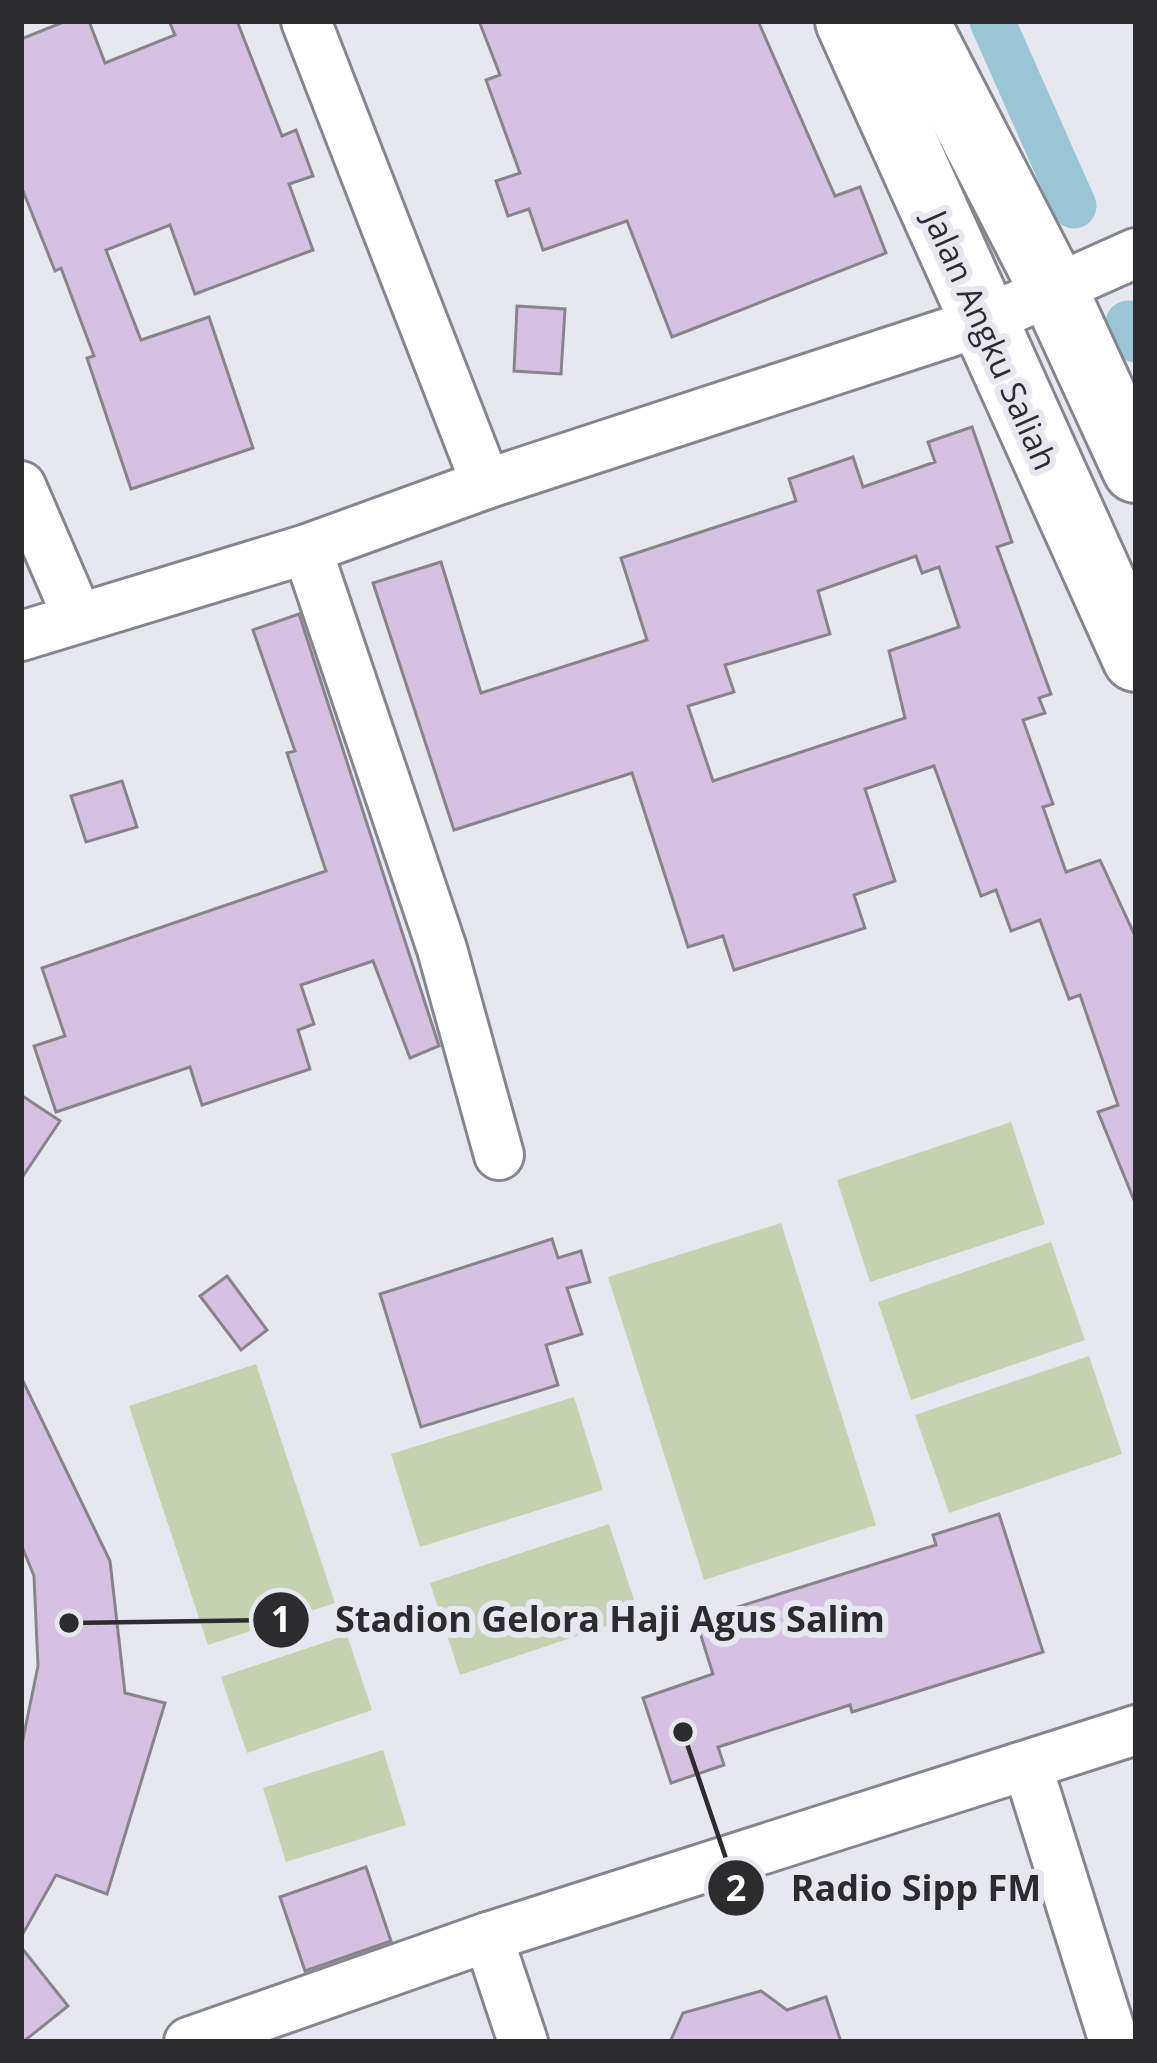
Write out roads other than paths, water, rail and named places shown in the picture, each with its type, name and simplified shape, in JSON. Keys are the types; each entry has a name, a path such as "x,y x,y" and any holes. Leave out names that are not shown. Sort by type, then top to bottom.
{"main road":[{"name":"Jalan Angku Saliah","path":"849,21 1136,658"},
{"path":"915,21 1055,293 1136,469"}],"street":[{"path":"306,21 486,484"},
{"path":"21,637 308,549 486,484 981,322 1055,293 1136,253"},
{"path":"21,486 78,618"},
{"path":"308,549 442,949 499,1155"},
{"path":"189,2042 488,1937 1136,1730"},
{"path":"1028,1768 1114,2042"},
{"path":"488,1937 523,2042"}],"waterway":[{"path":"992,21 1074,206"},
{"path":"1128,323 1136,340"}],"place":[{"name":"Stadion Gelora Haji Agus Salim","path":"69,1623"},
{"name":"Radio Sipp FM","path":"683,1732"}]}
